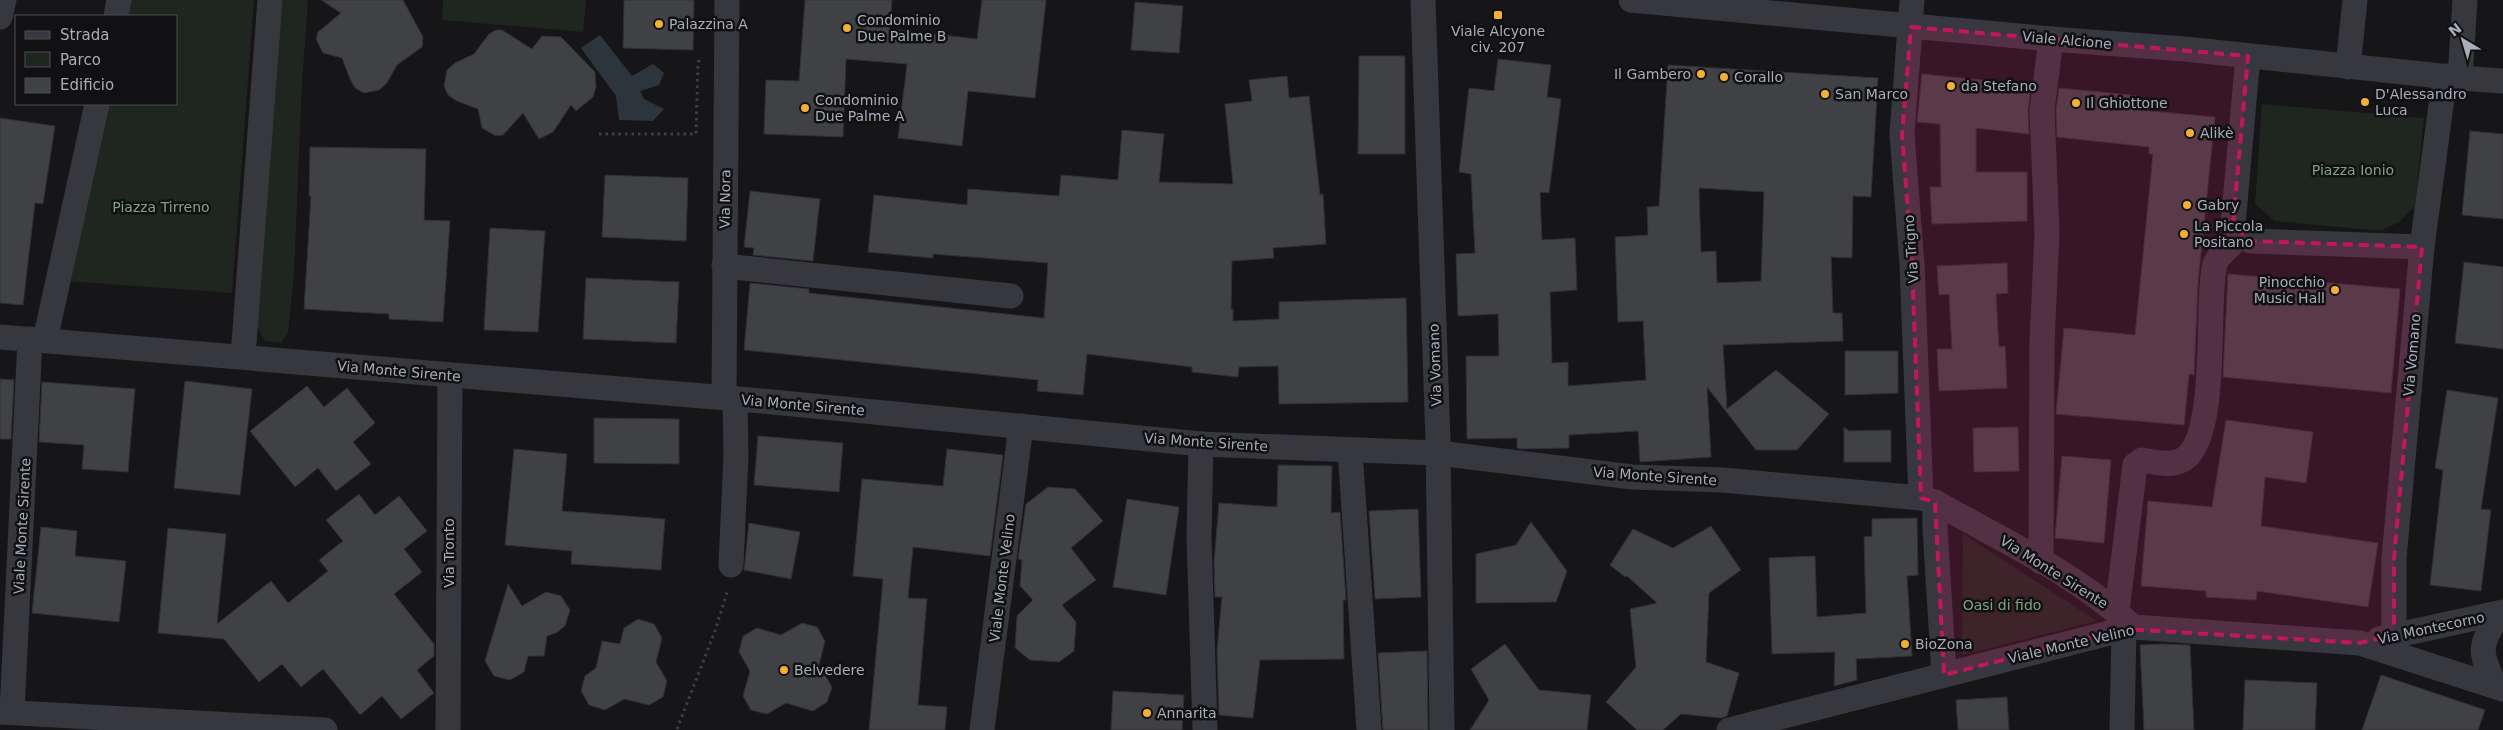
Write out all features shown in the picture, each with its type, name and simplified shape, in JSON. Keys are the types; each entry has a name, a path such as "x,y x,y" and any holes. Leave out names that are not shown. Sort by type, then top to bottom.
{"street":[{"path":"0,17 4,0"},
{"path":"116,15 119,0"},
{"path":"0,336 154,351 243,356 244,316 270,0"},
{"name":"Via Nora","path":"727,0 724,398 736,456 731,565"},
{"name":"Via Vomano","path":"1423,0 1438,453 1442,730"},
{"name":"Viale Alcione","path":"1632,0 2503,81"},
{"name":"Via Trigno","path":"1912,0 1902,134 1928,500 1935,528 1944,675"},
{"path":"2348,67 2355,0"},
{"name":"Via Vomano","path":"2394,635 2394,559 2422,247 2465,0"},
{"path":"2041,562 2042,343 2048,233 2042,110 2051,39"},
{"path":"2248,56 2233,225 2250,241 2422,247"},
{"path":"38,340 58,286 97,105"},
{"path":"2122,730 2125,623 2135,465 2142,460 2160,463 2179,462 2188,456 2197,443 2207,398 2215,263 2242,233"},
{"path":"724,266 1011,296"},
{"name":"Viale Monte Sirente","path":"6,712 38,340"},
{"name":"Via Monte Sirente","path":"243,356 450,376 762,401 1201,444 1438,453 1632,478 1723,480 1928,500 2041,562 2125,623"},
{"name":"Via Tronto","path":"448,730 450,376"},
{"name":"Viale Monte Velino","path":"982,730 1021,426"},
{"path":"1201,444 1199,537 1205,730"},
{"path":"1350,450 1369,730"},
{"path":"2499,687 2482,657 2484,637 2502,613"},
{"name":"Via Montecorno","path":"2360,643 2502,613"},
{"name":"Viale Monte Velino","path":"1729,730 1944,675 2125,623 2360,643 2499,687"},
{"path":"6,712 325,730"}],"path":[{"path":"599,134 696,134 698,62 703,55"},
{"path":"677,729 715,632 731,579 731,565"}],"highlighted area":[{"path":"1911,27 2248,56 2233,225 2250,241 2422,247 2394,559 2394,635 2360,643 2124,629 1944,675 1935,502 1921,498 1912,265 1902,134"}],"green space":[{"name":"Piazza Tirreno","path":"124,0 254,0 232,293 67,281 103,105 178,105 178,15 121,15"},
{"path":"280,0 308,0 302,84 294,272 288,332 281,343 265,341 257,327"},
{"path":"443,0 586,0 583,32 442,20"},
{"name":"Piazza Ionio","path":"2262,104 2424,118 2415,206 2399,222 2381,231 2275,221 2255,204"},
{"name":"Oasi di fido","path":"1963,534 2094,619 2096,621 1962,655"}],"shaded area":[{"path":"600,35 632,76 653,64 664,73 659,85 640,91 644,99 664,109 653,121 619,120 616,96 581,48"}],"building":[{"path":"321,0 403,0 423,37 422,47 397,65 387,83 379,90 364,93 355,88 342,58 323,53 316,39 318,32 341,13"},
{"name":"Palazzina A","path":"624,0 694,0 693,50 623,48"},
{"path":"805,0 892,0 890,29 977,39 982,0 1046,0 1035,98 968,91 962,146 898,138 907,64 846,59 843,137 764,134 766,80 799,81"},
{"path":"1135,2 1183,6 1179,53 1131,50"},
{"path":"496,30 502,30 532,49 542,36 561,37 595,72 596,87 593,97 576,111 571,105 553,132 539,139 523,113 503,135 496,136 482,128 478,109 457,101 448,95 444,86 447,70 455,63 474,54 489,34"},
{"path":"1359,56 1405,56 1405,154 1358,154"},
{"path":"1498,59 1551,65 1547,97 1561,99 1549,193 1540,192 1542,240 1575,238 1577,290 1550,292 1552,363 1568,362 1568,386 1646,380 1643,321 1618,322 1615,237 1648,235 1647,207 1659,206 1668,65 1878,78 1871,197 1853,196 1852,258 1831,257 1833,313 1842,313 1843,341 1723,345 1727,409 1776,370 1829,414 1797,450 1756,450 1707,387 1711,457 1640,462 1638,431 1569,435 1569,448 1521,449 1517,448 1517,438 1467,439 1466,356 1499,356 1498,314 1458,316 1456,254 1475,253 1471,174 1459,172 1469,88 1494,91","holes":["1699,188 1764,192 1761,281 1717,283 1716,251 1701,252"]},
{"path":"1922,74 2031,85 2028,110 2029,134 1976,128 1976,172 2027,172 2027,221 1932,224 1930,187 1941,187 1940,124 1917,122"},
{"path":"1287,76 1289,98 1309,96 1320,195 1323,194 1326,244 1273,248 1274,258 1232,261 1231,309 1233,309 1233,321 1279,319 1279,302 1406,298 1408,402 1279,404 1278,366 1239,367 1238,377 1192,372 1192,367 1087,354 1083,395 1037,391 1038,380 744,350 750,283 809,289 809,293 1044,318 1048,263 933,254 933,258 868,252 874,195 967,205 968,189 1059,196 1061,175 1118,180 1122,130 1164,134 1159,182 1233,184 1225,104 1252,101 1249,80"},
{"path":"2059,88 2141,96 2139,110 2215,117 2198,282 2194,375 2189,374 2184,425 2056,414 2064,328 2135,335 2153,154 2149,154 2149,147 2057,137 2056,111"},
{"path":"0,118 55,126 43,204 35,203 23,305 0,303"},
{"path":"2470,131 2503,134 2503,219 2462,215"},
{"path":"310,147 426,149 424,220 450,221 443,322 389,319 389,314 304,309 311,196 309,196"},
{"path":"605,175 688,178 686,241 602,237"},
{"path":"750,191 820,199 813,261 753,255 754,248 744,247"},
{"path":"490,228 545,231 538,332 484,330"},
{"path":"2464,262 2503,267 2503,349 2455,343"},
{"path":"2007,263 2008,293 1996,294 1999,347 2005,346 2007,388 1939,391 1937,349 1952,349 1949,294 1939,295 1937,266"},
{"path":"2228,274 2400,289 2391,393 2223,377"},
{"path":"586,278 679,282 676,343 583,339"},
{"path":"1845,351 1898,351 1898,393 1845,395"},
{"path":"0,379 14,380 11,439 0,439"},
{"path":"185,381 252,389 240,495 174,488"},
{"path":"42,382 135,389 128,472 82,469 84,445 39,442"},
{"path":"307,386 324,407 347,388 375,423 353,442 371,464 336,491 318,468 295,487 250,431"},
{"path":"2447,390 2498,398 2481,509 2491,510 2481,591 2430,585 2443,470 2435,468"},
{"path":"594,418 679,419 679,464 594,463"},
{"path":"2226,420 2313,432 2306,483 2265,477 2261,526 2378,543 2368,607 2257,591 2256,600 2206,597 2206,591 2141,586 2148,501 2212,507"},
{"path":"1844,427 1849,431 1891,430 1891,462 1844,462"},
{"path":"2018,427 2019,471 1974,472 1973,428"},
{"path":"758,436 843,443 839,492 754,485"},
{"path":"514,449 567,454 562,511 665,519 661,570 571,564 572,551 505,545"},
{"path":"947,449 1003,455 990,556 913,547 908,598 927,599 918,705 947,707 945,730 869,730 883,579 853,576 862,479 943,486"},
{"path":"2062,456 2111,460 2104,543 2055,538"},
{"path":"1278,465 1332,466 1331,513 1340,512 1346,600 1343,600 1344,659 1260,660 1253,718 1219,715 1217,650 1222,597 1215,597 1214,562 1219,503 1277,507"},
{"path":"1048,487 1075,489 1103,521 1071,548 1096,580 1062,605 1076,622 1074,651 1059,662 1030,660 1015,648 1017,616 1033,600 1020,586 1022,560 1018,559 1026,504"},
{"path":"359,494 375,515 399,496 427,531 404,549 422,572 394,594 434,644 434,656 417,670 434,693 401,719 382,696 360,715 323,669 301,687 282,664 259,682 224,639 158,633 168,528 226,534 217,624 271,581 288,603 328,571 319,560 343,541 326,520"},
{"path":"1127,499 1179,507 1166,595 1113,587"},
{"path":"1418,509 1421,597 1375,599 1369,511"},
{"path":"1917,518 1918,575 1907,576 1912,656 1856,659 1857,680 1834,686 1835,652 1772,654 1769,558 1815,556 1817,617 1866,613 1864,537 1872,536 1872,519"},
{"path":"1531,522 1567,571 1556,602 1476,603 1476,554 1516,545"},
{"path":"749,523 800,532 791,579 744,570"},
{"path":"1711,526 1741,570 1709,593 1706,662 1739,673 1727,716 1722,718 1681,714 1663,730 1637,730 1606,702 1636,667 1630,609 1657,603 1627,576 1625,577 1610,565 1633,529 1673,548"},
{"path":"41,527 77,531 75,556 126,561 119,622 32,613"},
{"path":"508,584 522,606 546,592 561,596 570,610 565,626 556,633 547,636 544,656 528,656 524,672 510,680 494,676 485,661"},
{"path":"638,619 654,624 662,638 656,662 667,681 663,697 649,705 624,699 605,710 589,705 581,691 585,676 596,668 602,641 620,644 624,628"},
{"name":"Belvedere","path":"802,623 817,627 825,641 819,665 832,687 827,702 813,711 786,703 767,714 751,710 743,696 750,671 739,652 743,636 757,628 781,635"},
{"path":"1505,644 1539,690 1591,695 1587,730 1470,730 1489,700 1471,669"},
{"path":"2140,645 2190,645 2194,730 2144,730"},
{"path":"1427,651 1428,730 1383,730 1378,653"},
{"path":"2381,675 2485,710 2478,730 2362,730"},
{"path":"2245,680 2317,683 2315,730 2243,730"},
{"name":"Annarita","path":"1113,691 1184,695 1182,730 1111,730"},
{"path":"2007,697 2009,730 1958,730 1956,700"}],"place":[{"name":"Viale Alcyone civ. 207","path":"1498,15"},
{"name":"Palazzina A","path":"659,24"},
{"name":"Condominio Due Palme B","path":"847,28"},
{"name":"Il Gambero","path":"1701,74"},
{"name":"Corallo","path":"1724,77"},
{"name":"da Stefano","path":"1951,86"},
{"name":"San Marco","path":"1825,94"},
{"name":"D'Alessandro Luca","path":"2365,102"},
{"name":"Il Ghiottone","path":"2076,103"},
{"name":"Condominio Due Palme A","path":"805,108"},
{"name":"Alikè","path":"2190,133"},
{"name":"Gabry","path":"2187,205"},
{"name":"La Piccola Positano","path":"2184,234"},
{"name":"Pinocchio Music Hall","path":"2335,290"},
{"name":"BioZona","path":"1905,644"},
{"name":"Belvedere","path":"784,670"},
{"name":"Annarita","path":"1147,713"}]}
